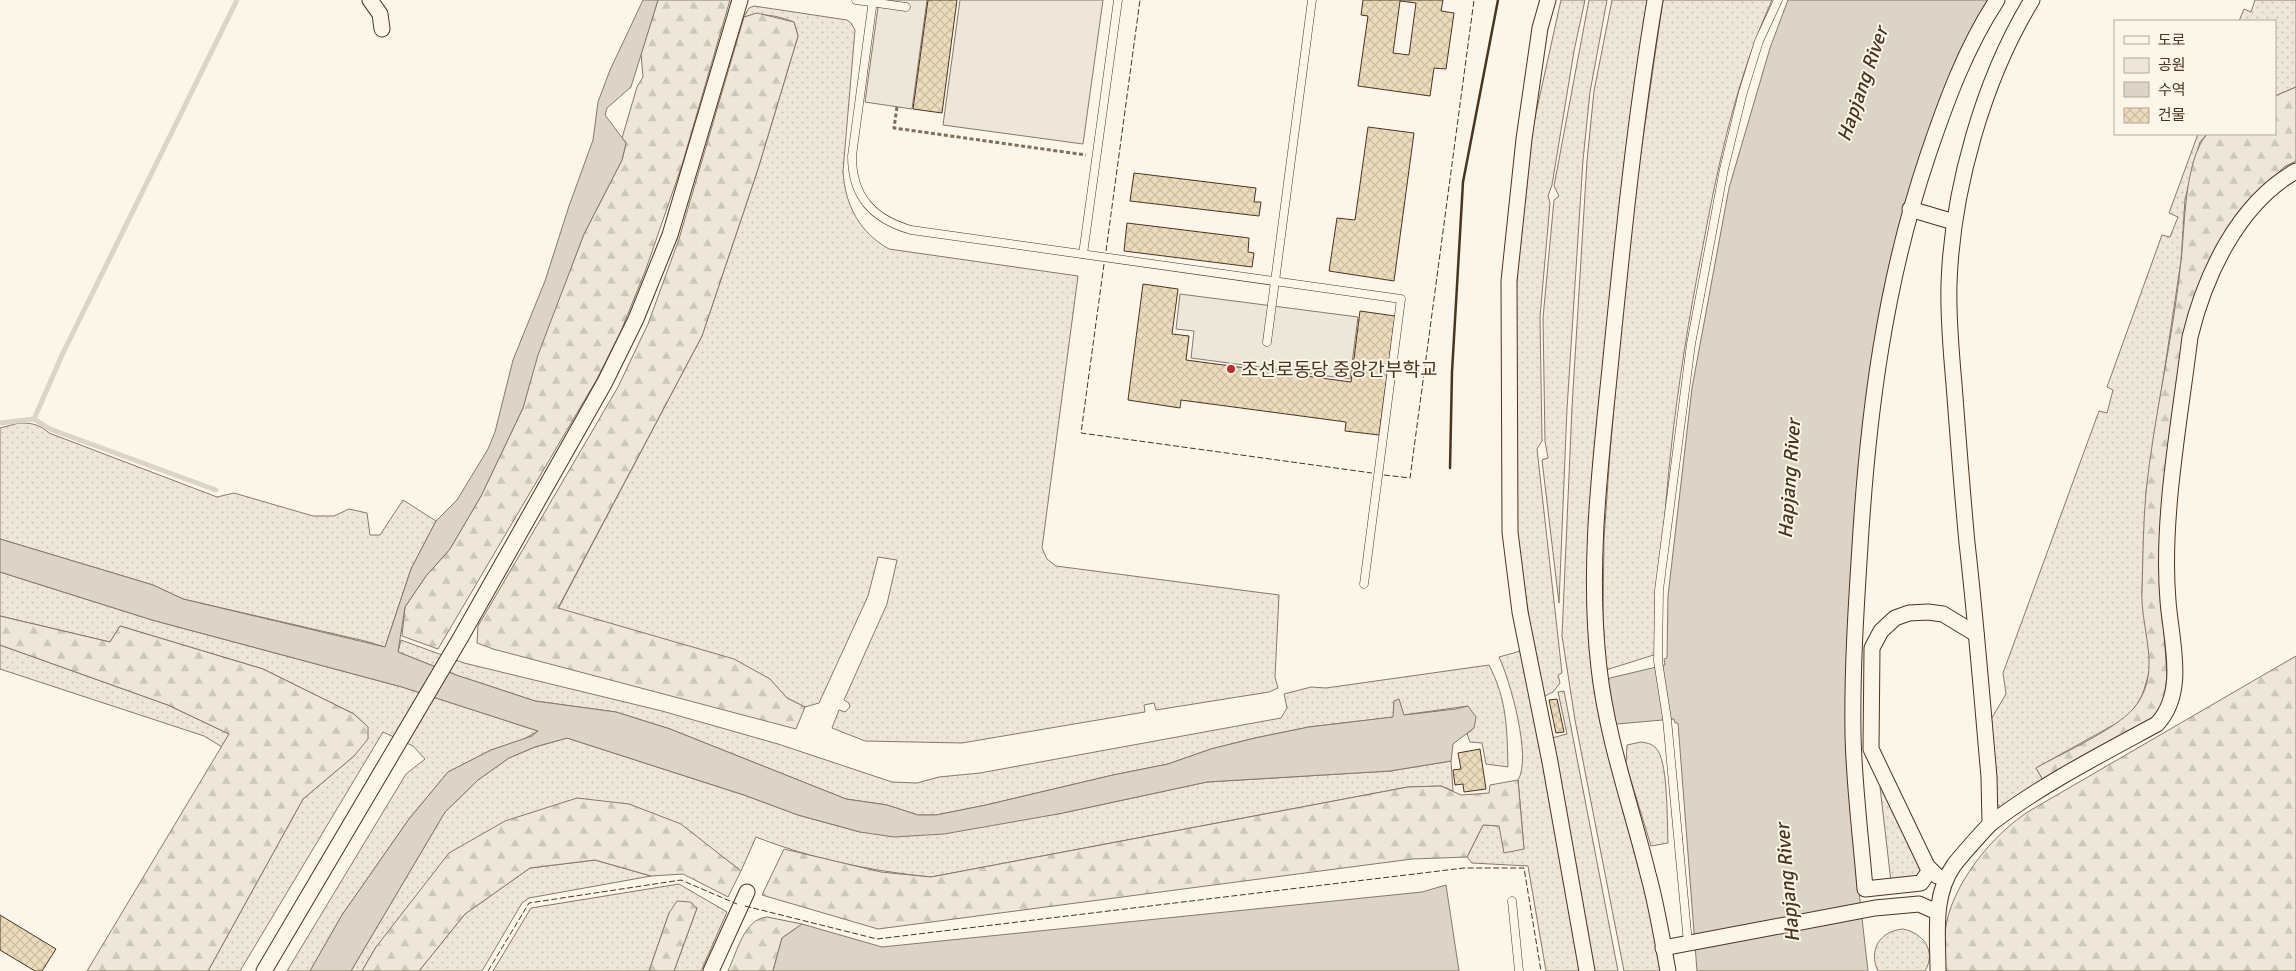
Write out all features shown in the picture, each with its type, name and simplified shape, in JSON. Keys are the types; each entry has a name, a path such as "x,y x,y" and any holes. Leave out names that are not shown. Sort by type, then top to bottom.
{"street":[{"path":"370,0 380,14 382,29"},
{"path":"264,971 460,637 605,382 636,320 670,235 740,0"},
{"path":"1548,0 1540,28 1524,139 1509,282 1510,532 1520,612 1550,762 1587,971"},
{"path":"1656,0 1640,90 1623,238 1601,454 1594,554 1595,620 1607,726 1649,877 1668,971"},
{"path":"1930,870 1921,883 1865,890 1853,736 1854,668 1863,496 1870,414 1890,300 1910,209 1956,81 1976,37 1996,0"},
{"path":"1990,824 1989,777 1960,474 1949,319 1949,284 1954,222 1966,167 1985,102 2004,52 2032,0"},
{"path":"1938,971 1938,912 1945,884 1953,866 1990,824 2010,808 2157,724 2166,714 2174,689 2168,598 2168,533 2189,347 2197,308 2222,249 2244,218 2285,177 2296,171"},
{"path":"1910,209 1954,222"},
{"path":"1854,668 1872,648 1881,631 1895,618 1909,613 1928,612 1943,614 1976,634"},
{"path":"1872,648 1871,749 1927,866 1945,884"},
{"path":"1853,736 1871,749"},
{"path":"711,971 748,892"},
{"path":"1663,948 1875,908 1919,904 1938,912"}],"lane":[{"path":"856,0 906,7"},
{"path":"1083,254 1118,0"},
{"path":"1267,342 1312,0"},
{"path":"1690,943 1658,661 1659,590 1691,344 1724,168 1738,111 1759,41 1778,0"},
{"path":"873,1 852,156 852,174 858,190 869,207 880,218 893,225 911,230 1401,299 1364,584"},
{"path":"1512,901 1519,971"}],"path":[{"path":"897,107 894,128 1097,156"}],"green space":[{"path":"658,0 730,0 682,165 646,269 621,331 597,379 438,649 402,636 405,607 426,576 450,549 481,496 523,408 537,355 584,234 622,160 626,144 622,138 637,87 643,77 641,54"},
{"path":"960,0 1103,0 1083,144 943,125"},
{"path":"1561,0 1585,0 1574,51 1552,185 1548,196 1550,203 1540,317 1542,441 1537,449 1562,673 1558,675 1560,683 1553,692 1543,697 1534,653 1517,535 1514,326 1521,215 1530,140"},
{"path":"1589,0 1607,0 1590,92 1583,160 1567,409 1559,603 1542,460 1548,458 1545,441 1543,318 1554,200 1559,196 1554,186"},
{"path":"1612,0 1650,0 1590,619 1662,971 1624,971 1575,720 1562,636 1572,407 1587,161 1594,91"},
{"path":"1663,0 1772,0 1748,61 1722,154 1684,351 1666,501 1660,602 1660,653 1606,670 1603,616 1604,539 1610,452 1629,234"},
{"path":"2255,0 2296,0 2296,87 2276,96 2276,20 2239,20 2244,9 2251,12"},
{"path":"754,6 847,20 855,30 843,171 844,183 856,216 862,226 878,242 889,249 1078,276 1042,548 1047,559 1056,566 1279,595 1275,677 1278,688 1269,692 1156,710 1154,703 1144,705 1145,712 962,743 865,741 832,728 839,710 845,712 850,707 849,703 844,700 887,604 897,560 878,557 868,596 819,703 805,707 787,698 769,679 558,609 702,336 758,169 798,36 794,22 776,16 744,17 749,8"},
{"path":"757,13 794,22 798,36 758,169 702,336 558,608 734,659 770,679 787,698 805,707 796,729 493,649 477,643 478,626 618,387 648,324 679,239 744,17"},
{"path":"2296,87 2296,161 2284,167 2251,201 2191,310 2162,603 2167,676 2164,701 2157,714 2145,723 2043,780 2036,768 2119,722 2137,704 2144,691 2149,663 2142,605 2146,492 2149,463 2178,290 2190,177 2199,146 2206,135 2276,135 2276,96"},
{"path":"2198,135 2206,135 2200,142 2185,199 2181,261 2146,492 2142,594 2151,666 2143,693 2126,718 2036,768 2043,780 2001,807 1997,804 1990,721 2006,694 2003,673 2099,411 2107,413 2113,390 2107,387 2162,235 2170,237 2178,217 2169,213"},
{"path":"19,423 39,426 49,433 217,497 234,493 313,516 334,516 349,509 367,513 370,535 380,535 403,500 436,521 411,569 385,647 183,599 153,585 0,539 0,428"},
{"path":"0,572 152,620 402,687 538,731 522,740 491,750 448,772 409,819 342,915 310,971 287,971 406,774 425,759 413,746 383,732 240,971 208,971 303,799 354,756 368,727 354,714 263,669 120,626 110,642 0,616"},
{"path":"0,616 110,642 120,626 263,669 354,714 368,727 368,739 354,756 303,799 208,971 87,971 229,734 168,705 0,645"},
{"path":"401,640 464,663 662,711 778,744 892,782 917,783 939,777 980,773 1281,718 1287,708 1284,694 1311,687 1326,688 1489,665 1503,702 1508,767 1486,764 1482,743 1470,742 1467,734 1474,728 1468,706 1403,715 1399,700 1394,701 1394,717 1309,727 1255,738 1211,749 1168,764 986,805 936,815 918,815 887,805 846,799 670,729 616,712 535,701 456,675 398,652"},
{"path":"0,645 168,705 229,734 222,747 204,736 0,669"},
{"path":"1524,650 1581,971 1546,971 1528,866 1472,863 1467,857 1483,825 1499,826 1524,849 1518,780 1522,769 1521,737 1514,700 1499,657"},
{"path":"2296,656 2296,971 1945,971 1944,947 1948,915 1964,880 1975,863 2002,832 2031,810"},
{"path":"1564,691 1618,971 1593,971 1552,738 1567,734 1558,692"},
{"path":"567,738 744,795 798,815 860,832 1058,814 1207,782 1390,771 1451,761 1453,791 1441,786 1408,787 931,877 886,871 820,858 756,837 741,871 715,851 629,804 376,947 362,971 351,971 445,812 478,780 509,758 535,747"},
{"path":"1641,742 1655,747 1664,769 1668,843 1651,846 1626,764 1627,745"},
{"path":"1518,780 1524,849 1504,853 1499,826 1483,825 1467,857 1412,859 878,929 762,895 784,849 881,872 931,877 1408,787 1441,786 1461,795 1489,793 1490,785"},
{"path":"1880,787 1884,788 1924,873 1917,880 1891,882"},
{"path":"577,798 629,804 681,824 741,871 728,897 683,874 651,876 595,860 530,868 465,914 419,971 362,971 376,947 449,853 505,821"},
{"path":"595,860 651,876 529,898 522,903 482,971 419,971 465,914 530,868"},
{"path":"679,884 727,912 701,971 674,971 697,908 669,913 649,971 493,971 531,908"},
{"path":"677,901 690,902 697,908 674,971 649,971 669,913"},
{"path":"767,917 802,924 782,938 773,971 728,971 747,930 759,919"},
{"path":"1903,929 1917,934 1926,944 1929,950 1929,957 1925,971 1878,971 1874,956 1878,943 1888,933"}],"shaded area":[{"path":"879,0 927,0 912,109 865,102"},
{"path":"1180,294 1358,317 1350,379 1191,358 1194,331 1176,329"}],"water":[{"path":"643,0 658,0 631,87 607,108 605,115 626,143 622,160 584,234 538,355 523,408 481,496 450,549 426,576 405,607 398,652 456,675 535,701 616,712 670,729 846,799 887,805 918,815 936,815 986,805 1168,764 1211,749 1255,738 1309,727 1393,717 1394,701 1399,699 1404,715 1468,706 1476,717 1474,728 1453,744 1451,761 1390,771 1207,782 1058,814 944,834 894,837 860,832 798,815 744,795 567,738 535,747 509,758 478,780 445,812 351,971 310,971 342,915 409,819 448,772 491,750 532,736 538,731 402,687 152,620 0,572 0,539 153,585 183,599 385,647 411,569 436,521 457,500 488,449 495,432 513,360 545,281 593,140 598,102 610,70"},
{"name":"Hapjang River","path":"1788,0 1992,0 1902,222 1857,501 1859,892 1868,971 1697,971 1678,723 1675,723 1674,719 1617,724 1611,720 1605,684 1610,678 1665,665 1664,659 1667,658 1668,596 1692,388 1729,188 1770,48"},
{"path":"1446,885 1459,971 773,971 782,938 802,924 882,947 1422,892"}],"building":[{"path":"928,0 957,0 942,113 913,109"},
{"path":"1363,0 1443,0 1441,11 1454,13 1446,69 1434,68 1430,96 1358,86 1368,16 1361,15","holes":["1400,1 1416,3 1409,55 1393,53"]},
{"path":"1368,127 1414,133 1394,281 1329,271 1337,218 1355,220"},
{"path":"1134,173 1256,188 1254,202 1261,202 1259,216 1130,201"},
{"path":"1127,223 1249,238 1248,252 1254,253 1252,267 1124,251"},
{"path":"1143,284 1178,289 1172,334 1189,336 1186,360 1351,382 1360,311 1395,316 1379,435 1345,431 1346,422 1181,400 1180,408 1128,400"},
{"path":"1557,699 1564,732 1556,733 1549,700"},
{"path":"1480,749 1486,789 1464,792 1463,784 1455,785 1453,770 1461,769 1458,753"},
{"path":"0,915 56,949 42,971 35,971 0,950"}],"waterway":[{"path":"34,419 62,355 237,0"},
{"path":"0,423 34,419 50,429 216,490"}],"fence":[{"path":"1106,251 1140,0"},
{"path":"1384,475 1410,478 1474,0"},
{"path":"1104,264 1081,433 1372,473"},
{"path":"745,906 877,939 1464,868 1524,868 1541,971"},
{"path":"488,971 529,903 681,880 737,904"}],"wall":[{"path":"1450,468 1452,372 1463,182 1498,0"}],"place":[{"name":"조선로동당 중앙간부학교","path":"1231,369"}]}
